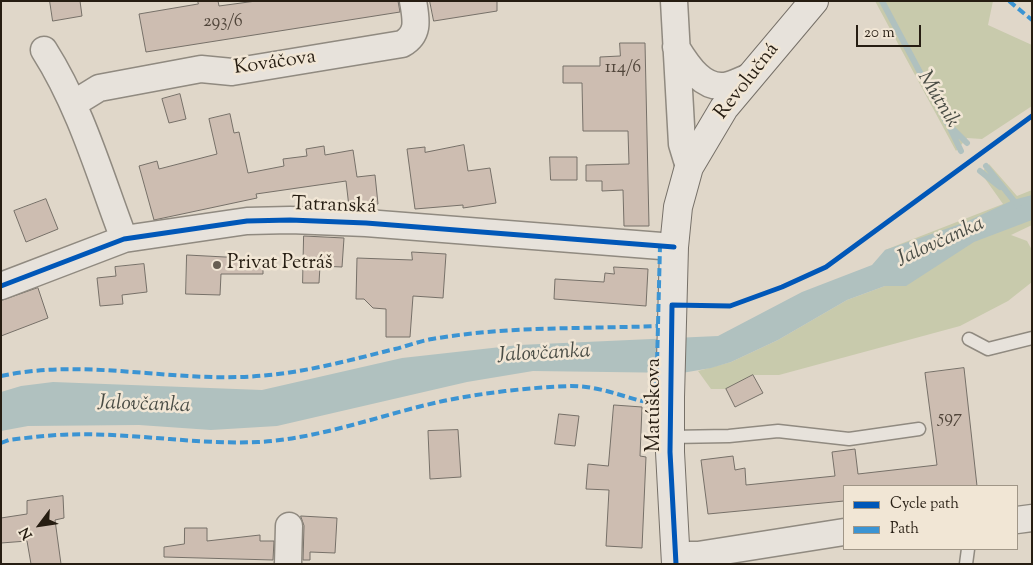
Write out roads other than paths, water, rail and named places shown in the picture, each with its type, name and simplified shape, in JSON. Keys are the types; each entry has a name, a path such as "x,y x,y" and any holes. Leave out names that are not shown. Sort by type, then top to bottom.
{"main road":[{"name":"Revolučná","path":"689,167 724,108 814,1"},
{"name":"Matúškova","path":"676,559 670,437 671,327 674,247 678,207 689,167"}],"street":[{"name":"Kováčova","path":"73,104 99,88 201,69 232,72 402,44 410,39 415,32 416,21 413,1"},
{"path":"674,1 682,144 689,167"},
{"path":"676,46 693,71 708,83 728,86 751,76"},
{"path":"44,50 60,76 73,104 124,239"},
{"name":"Tatranská","path":"1,286 124,239 188,228 247,221 290,220 366,223 674,247"},
{"path":"1018,520 1032,518"},
{"path":"288,564 289,526"},
{"path":"676,559 843,532"}],"lane":[{"path":"969,339 988,349 1032,338"},
{"path":"670,437 729,436 778,431 849,439 919,429"},
{"path":"966,564 968,550"}],"water":[{"name":"Jalovčanka","path":"1032,195 1032,220 974,242 906,286 885,286 847,300 778,340 731,362 711,368 682,373 533,371 467,382 277,426 211,430 139,425 28,426 1,431 1,392 21,386 53,382 262,390 402,358 519,345 718,336 802,292 872,265 885,250 966,222 1013,200"}],"waterway":[{"name":"Mútnik","path":"882,1 947,123 967,143"},
{"path":"950,128 961,151"},
{"name":"Mútnik","path":"986,166 1018,206"},
{"name":"Mútnik","path":"980,171 1000,187"}],"place":[{"name":"Privat Petráš","path":"217,265"}]}
